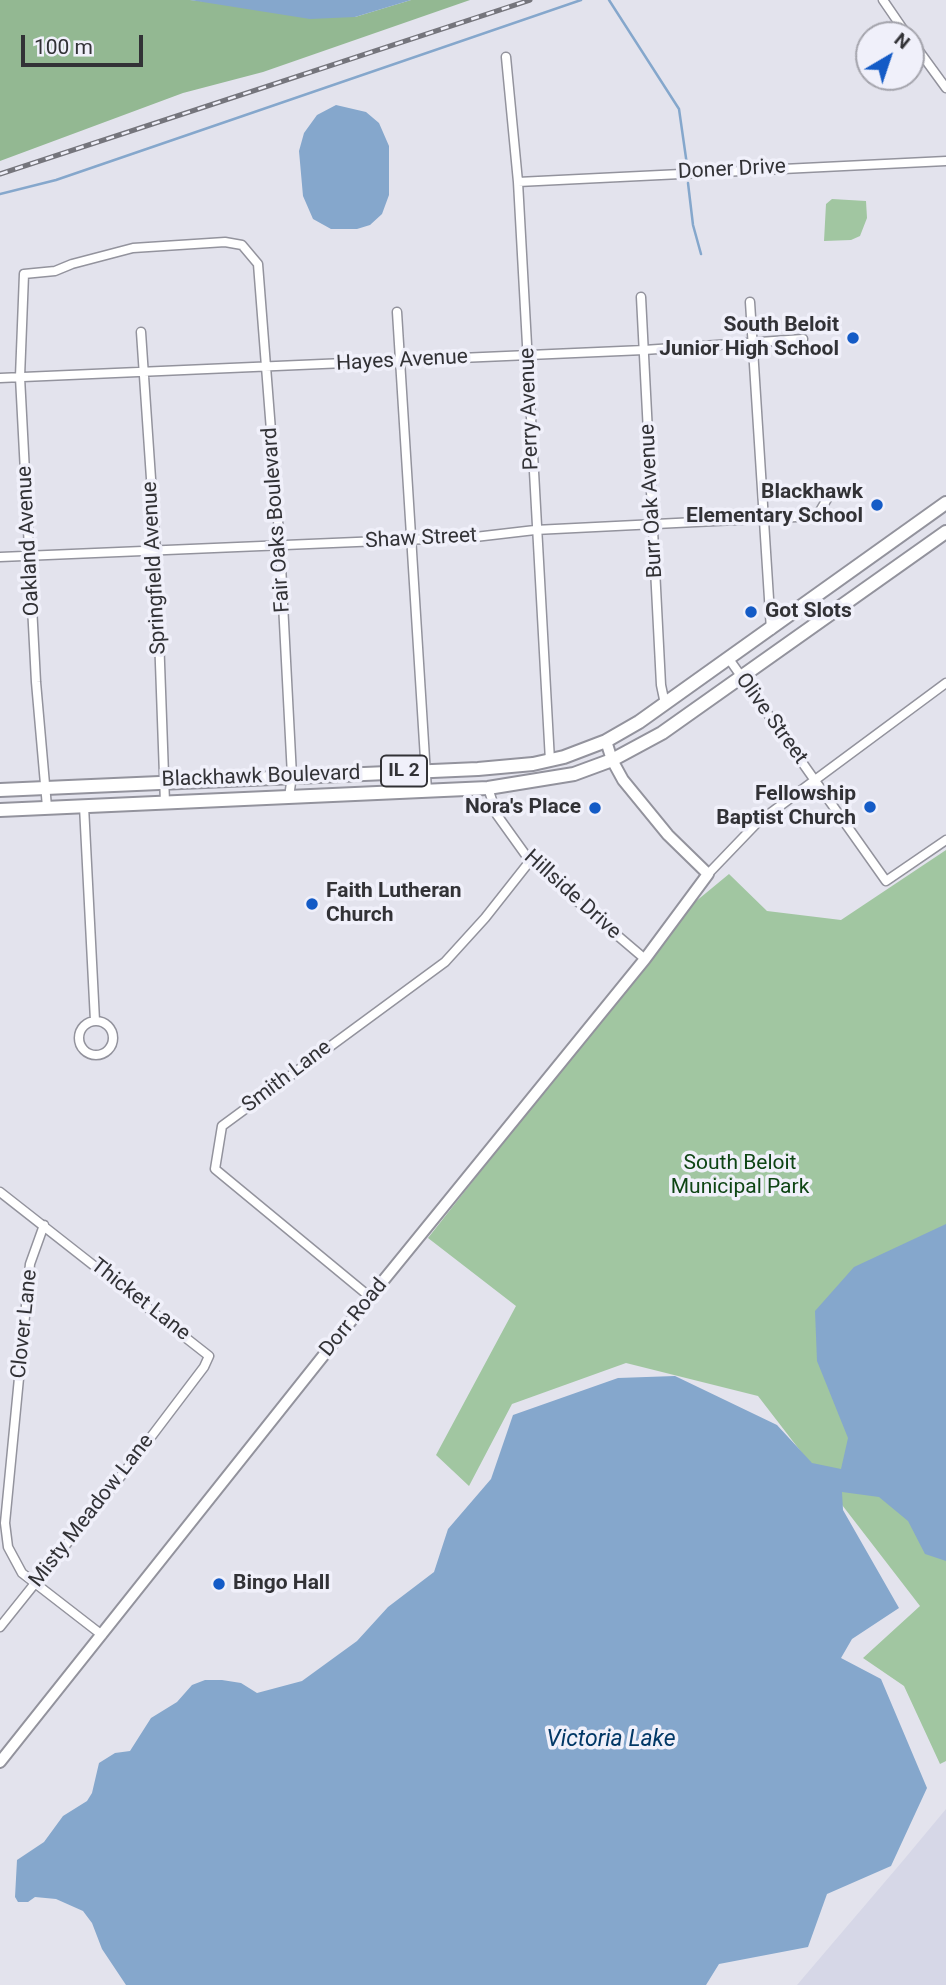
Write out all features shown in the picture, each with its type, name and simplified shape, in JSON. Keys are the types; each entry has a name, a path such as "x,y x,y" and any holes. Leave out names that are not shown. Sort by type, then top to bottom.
{"main road":[{"name":"Blackhawk Boulevard","path":"0,790 478,769 550,761 606,741 664,704 946,503"},
{"name":"Blackhawk Boulevard","path":"0,810 488,788 546,781 612,760 662,733 946,533"}],"street":[{"path":"883,0 897,21"},
{"name":"Perry Avenue","path":"506,57 518,182 535,530 550,761"},
{"path":"925,59 946,88"},
{"name":"Doner Drive","path":"518,182 946,161"},
{"name":"Oakland Avenue","path":"47,807 36,682 20,377 24,274 55,271 133,248 225,242 242,246 258,264"},
{"name":"Fair Oaks Boulevard","path":"258,264 280,546 292,776 289,797"},
{"name":"Burr Oak Avenue","path":"641,297 664,704"},
{"path":"750,302 771,629"},
{"path":"397,312 426,790"},
{"name":"Springfield Avenue","path":"141,332 156,552 165,803"},
{"name":"Hayes Avenue","path":"0,378 644,350 752,340 803,339"},
{"name":"Shaw Street","path":"0,557 411,540 535,530 817,516 830,494"},
{"name":"Olive Street","path":"729,659 887,881 946,840"},
{"path":"606,741 623,780 668,835 708,874 741,836 946,683"},
{"name":"Hillside Drive","path":"488,788 497,816 530,861 645,959"},
{"path":"84,806 95,1021"},
{"name":"Smith Lane","path":"370,1297 215,1169 222,1126 445,961 485,918 530,861"},
{"name":"Dorr Road","path":"0,1762 370,1297 645,959 708,874"},
{"path":"95,1021 107,1026 113,1035 111,1046 97,1055 87,1053 79,1038 82,1028 95,1021"},
{"name":"Thicket Lane","path":"0,1192 209,1356 204,1367 158,1428"},
{"name":"Clover Lane","path":"44,1225 30,1264 5,1523 8,1548 22,1573 102,1635"},
{"name":"Misty Meadow Lane","path":"0,1627 158,1428"}],"shaded area":[{"path":"946,1809 946,1985 797,1985 901,1863"}],"green space":[{"path":"0,0 190,0 355,17 411,0 470,0 263,72 183,93 0,161"},
{"path":"832,199 866,201 867,218 860,236 851,240 824,241 826,204"},
{"name":"South Beloit Municipal Park","path":"946,850 946,1761 940,1764 904,1686 863,1658 920,1606 758,1396 626,1363 512,1404 469,1486 436,1455 516,1306 428,1238 689,907 729,874 767,911 841,920"}],"water":[{"path":"190,0 411,0 355,17 310,19"},
{"path":"336,105 366,112 379,123 389,146 389,195 382,214 370,225 357,229 331,229 313,219 303,196 299,151 304,133 317,115"},
{"name":"Victoria Lake","path":"946,1224 946,1561 925,1554 908,1521 879,1497 842,1492 843,1510 899,1608 852,1639 841,1658 881,1679 927,1788 891,1866 827,1894 808,1947 719,1964 706,1985 126,1985 102,1949 92,1923 83,1911 56,1899 35,1897 28,1902 18,1902 15,1897 17,1860 44,1842 63,1816 87,1801 92,1793 99,1763 115,1753 130,1751 151,1718 177,1702 192,1685 205,1680 222,1680 241,1683 257,1693 302,1681 357,1641 388,1607 434,1572 448,1529 491,1479 513,1415 618,1378 675,1376 777,1425 812,1463 841,1469 848,1438 817,1361 815,1311 854,1267"}],"waterway":[{"path":"0,194 56,180 581,0"},
{"path":"609,0 679,109 687,165"},
{"path":"688,183 693,225 701,254"}],"railway":[{"path":"0,174 530,0"}],"place":[{"name":"South Beloit Junior High School","path":"853,338"},
{"name":"Blackhawk Elementary School","path":"877,505"},
{"name":"Got Slots","path":"751,612"},
{"name":"Fellowship Baptist Church","path":"870,807"},
{"name":"Nora's Place","path":"595,808"},
{"name":"Faith Lutheran Church","path":"312,904"},
{"name":"Bingo Hall","path":"219,1584"}]}
